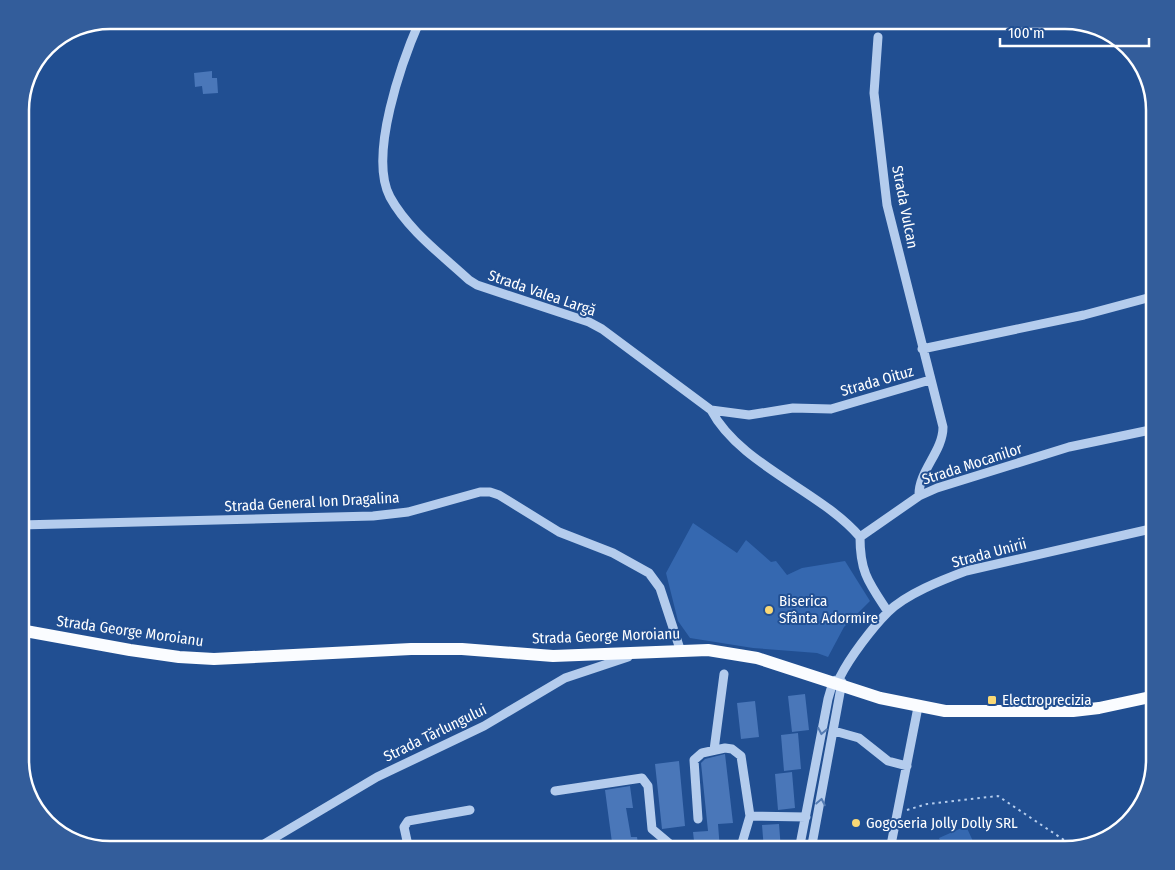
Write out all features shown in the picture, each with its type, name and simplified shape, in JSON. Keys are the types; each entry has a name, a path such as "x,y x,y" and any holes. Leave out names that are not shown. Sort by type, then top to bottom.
{"main road":[{"name":"Strada George Moroianu","path":"29,632 130,650 179,657 214,659 410,649 462,649 553,656 680,649 708,650 740,654 918,707 945,711 1073,711 1099,708 1146,698"}],"street":[{"name":"Strada Valea Largă","path":"416,29 410,44 383,137 382,154 385,184 399,211 410,224 469,280 477,285 595,324 711,410 720,425 734,439 793,486 830,509 849,524 860,537"},
{"name":"Strada Vulcan","path":"878,37 874,93 887,205 930,380"},
{"name":"Strada Oituz","path":"922,349 1084,315 1146,298"},
{"name":"Strada Oituz","path":"711,410 749,415 793,408 830,409 930,380 943,433 920,484 919,496"},
{"name":"Strada Mocanilor","path":"860,537 919,496 937,488 1069,447 1146,432"},
{"name":"Strada General Ion Dragalina","path":"29,525 382,516 408,512 480,492 490,492 499,495 559,532 612,553 649,573 660,588 680,649"},
{"name":"Strada Unirii","path":"839,682 853,656 888,612 928,587 966,571 1146,530"},
{"path":"860,537 861,563 864,573 888,612"},
{"name":"Strada Tărlungului","path":"269,841 369,781 484,726 565,678 629,656 632,653"},
{"path":"714,750 724,674"},
{"path":"814,841 834,731 839,682"},
{"path":"801,841 839,682"},
{"path":"892,841 918,707"},
{"path":"834,731 859,738 888,761 906,766"},
{"path":"698,819 694,760 702,752 732,749 741,756 750,816 743,841"},
{"path":"555,791 642,778 648,786 652,829 666,841"},
{"path":"407,841 404,827 408,821 470,810"},
{"path":"750,816 806,817"}],"path":[{"path":"897,813 927,804 998,796 1065,841"}],"shaded area":[{"path":"693,523 737,553 746,540 771,562 776,561 787,575 802,568 845,561 870,601 844,627 828,657 817,653 753,648 690,638 678,621 666,573"},
{"path":"966,826 973,841 940,841 939,838"}],"building":[{"path":"212,71 212,78 217,78 218,93 203,94 202,86 195,87 194,73"},
{"path":"805,694 809,730 792,732 788,696"},
{"path":"755,701 759,737 741,739 737,703"},
{"path":"798,733 801,769 784,771 781,735"},
{"path":"725,754 733,823 718,824 719,841 694,841 693,832 708,831 701,763 705,759"},
{"path":"679,761 685,826 662,829 655,764"},
{"path":"792,772 795,808 778,810 775,774"},
{"path":"630,786 633,808 626,808 631,837 637,837 638,841 612,841 605,790"},
{"path":"779,824 780,841 763,841 762,825"}],"place":[{"name":"Biserica Sfânta Adormire","path":"769,610"},
{"name":"Electroprecizia","path":"992,700"},
{"name":"Gogoseria Jolly Dolly SRL","path":"856,823"}]}
